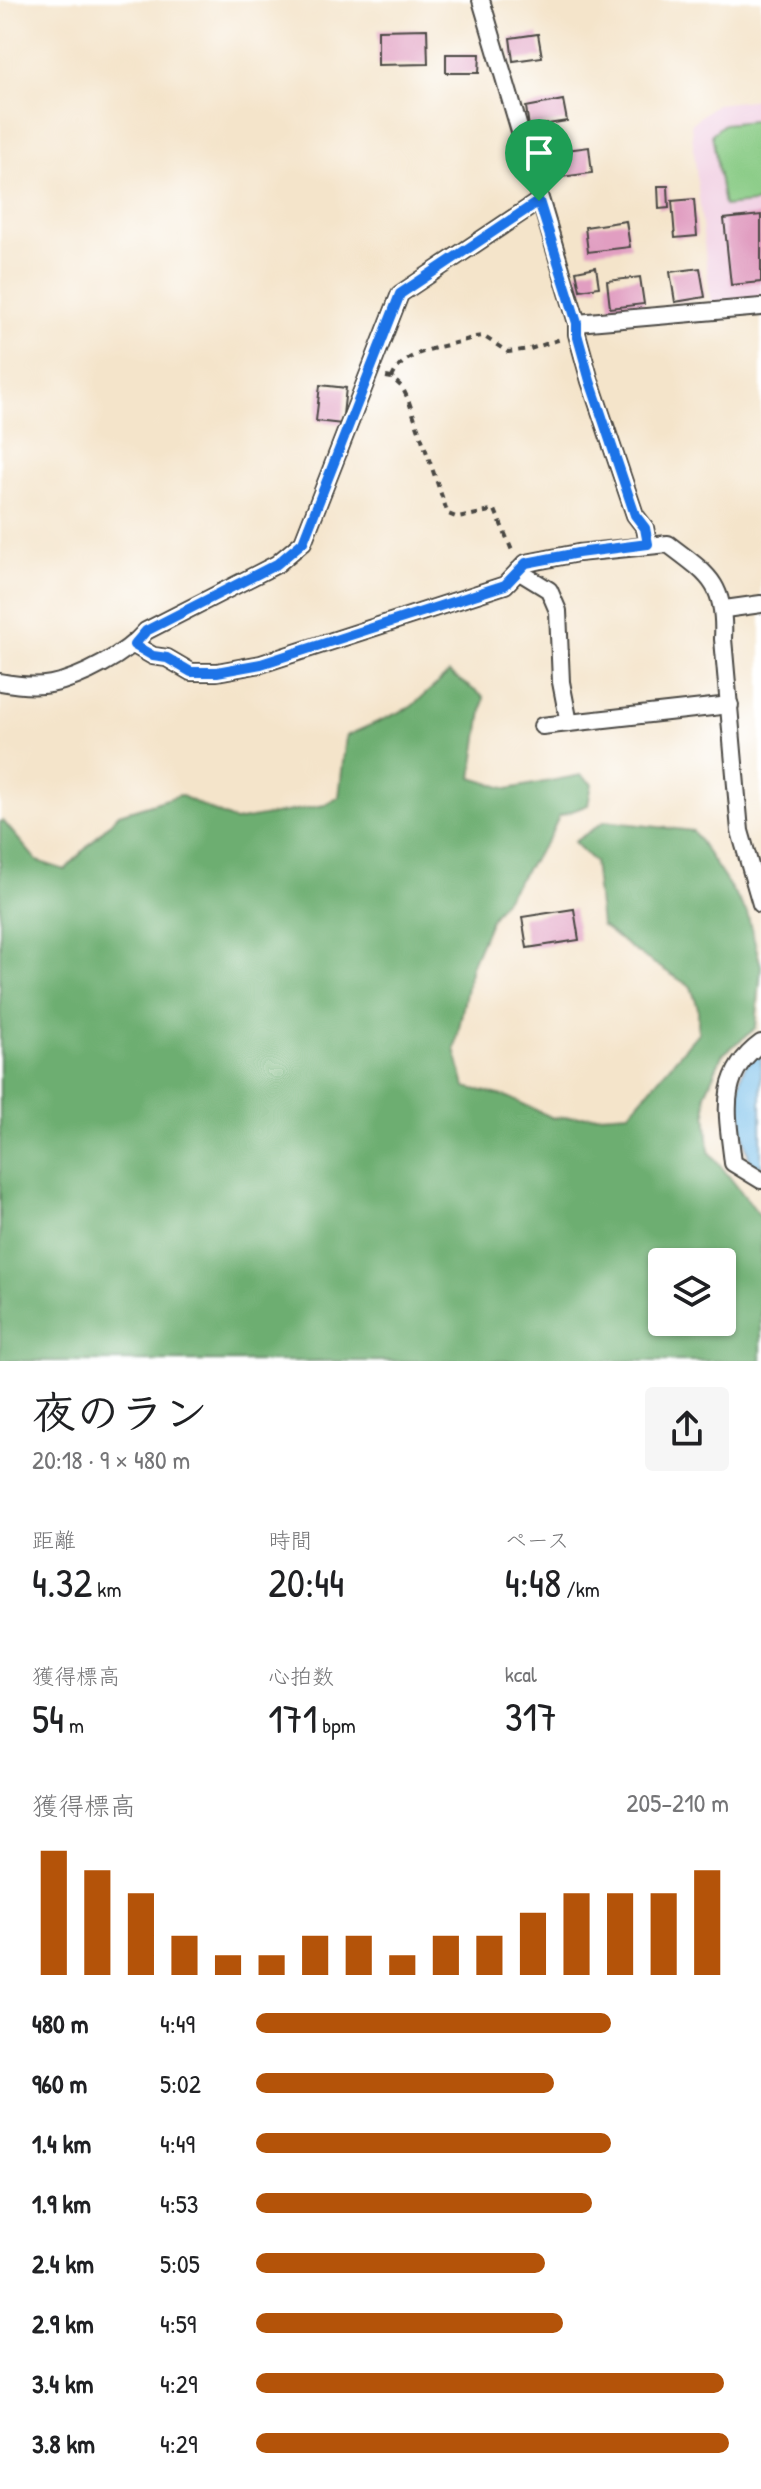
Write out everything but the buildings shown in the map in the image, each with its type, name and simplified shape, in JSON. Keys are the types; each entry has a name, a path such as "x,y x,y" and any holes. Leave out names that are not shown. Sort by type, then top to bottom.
{"street":[{"path":"481,0 577,328 635,515 645,528 648,544"},
{"path":"0,682 51,684 89,670 134,645 146,631 277,564 303,542 400,294 539,201"},
{"path":"577,328 761,307"},
{"path":"134,645 191,672 217,672 261,664 505,585 526,563 578,553 668,544 700,569 715,586 725,609 723,639 740,831 761,904"},
{"path":"519,570 549,590 558,611 561,682 569,723"},
{"path":"725,609 761,604"},
{"path":"542,726 730,705"},
{"path":"761,1043 734,1071 726,1115 733,1163 761,1180"}],"path":[{"path":"392,378 396,367 409,357 474,337 483,336 508,352 530,349 577,328"},
{"path":"368,377 392,378 402,387 448,514 458,518 495,510 519,570"}],"shaded area":[{"path":"761,99 761,301 711,306 691,124 716,104"}],"green space":[{"path":"761,120 761,202 724,206 712,134 724,124"},
{"path":"449,673 484,697 472,778 508,789 581,775 592,784 588,805 559,816 550,836 492,917 471,966 455,1049 465,1087 508,1097 553,1118 629,1113 698,1033 698,1008 691,987 633,950 601,925 594,862 574,842 605,821 693,831 747,913 761,966 756,1028 722,1055 705,1094 709,1151 761,1217 761,1361 0,1361 0,822 3,821 37,861 65,870 119,814 180,795 235,821 325,805 339,797 346,736 411,707"}],"water":[{"path":"761,1053 761,1173 753,1169 739,1102 746,1065"}],"route":[{"path":"539,201 577,323 577,334 590,381 635,515 645,528 648,544 526,563 505,585 261,664 217,672 191,672 134,645 146,631 277,564 303,542 400,294 539,201"}]}
